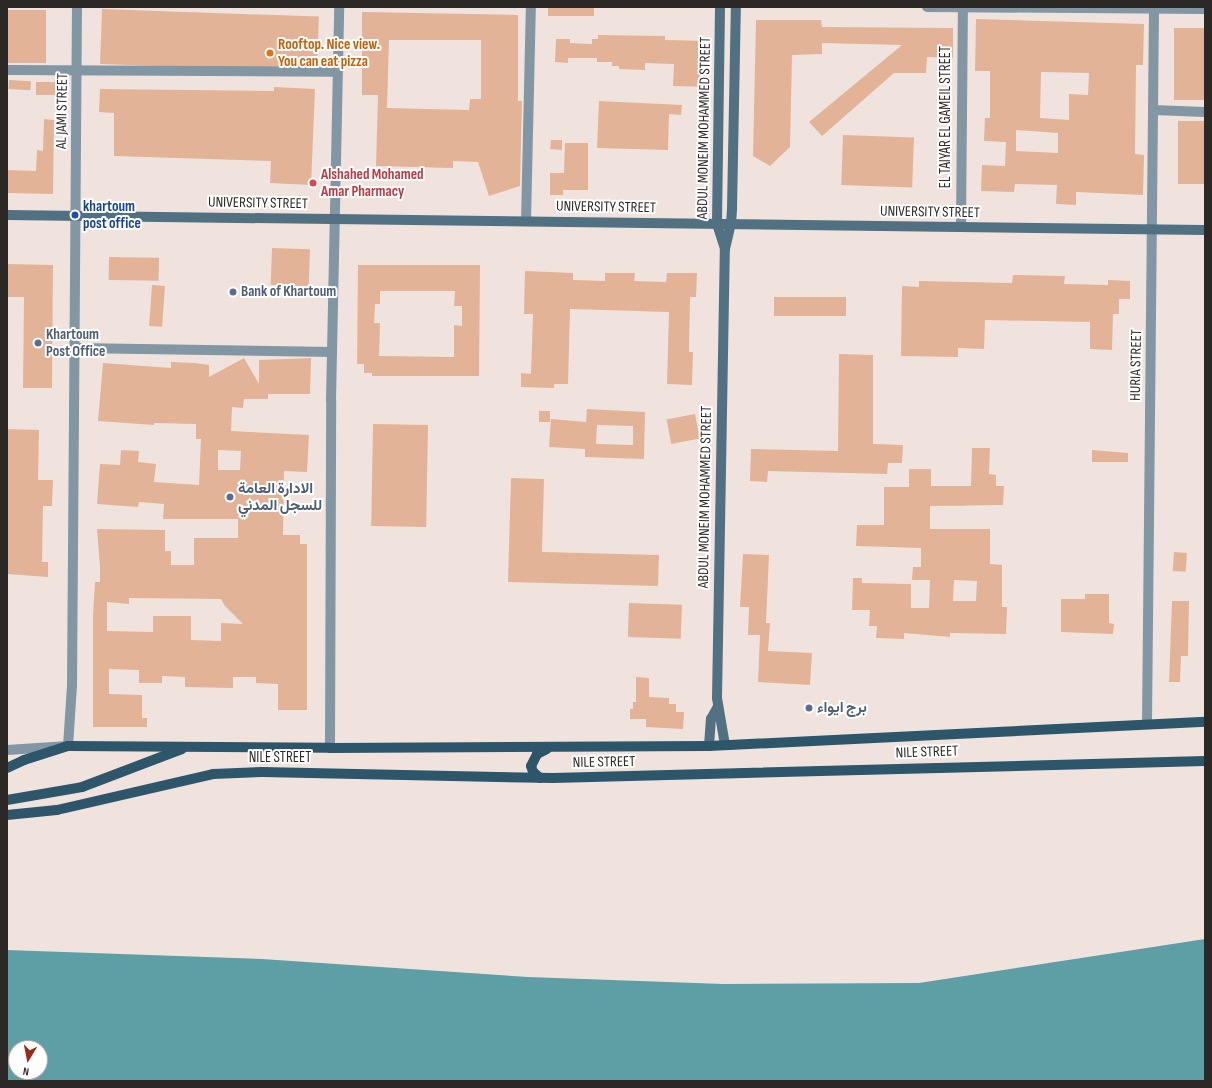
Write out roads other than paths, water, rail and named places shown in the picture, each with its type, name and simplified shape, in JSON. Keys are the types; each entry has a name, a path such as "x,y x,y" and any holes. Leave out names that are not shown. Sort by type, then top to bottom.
{"main road":[{"name":"ABDUL MONEIM MOHAMMED STREET","path":"720,7 717,224 725,249"},
{"name":"ABDUL MONEIM MOHAMMED STREET","path":"725,745 722,718 717,708 725,249 731,224 736,7"},
{"name":"UNIVERSITY STREET","path":"7,215 1205,230"},
{"path":"709,746 711,720 717,708"},
{"name":"NILE STREET","path":"7,768 68,746 549,748 709,746 1205,722"},
{"path":"7,800 82,787 190,747"},
{"path":"540,778 533,772 533,760 537,754 549,748"},
{"name":"NILE STREET","path":"7,815 57,810 212,774 262,772 540,778 804,773 919,767 1205,761"}],"street":[{"name":"AL JAMI STREET","path":"68,746 72,686 76,348 75,215 78,70 77,7"},
{"path":"330,748 332,352 338,7"},
{"path":"526,221 532,7"},
{"path":"927,7 1205,9"},
{"name":"EL TAIYAR EL GAMEIL STREET","path":"961,227 962,7"},
{"name":"HURIA STREET","path":"1147,724 1154,8"},
{"path":"7,70 337,72"},
{"path":"1153,110 1205,112"},
{"path":"76,348 332,352"},
{"path":"7,750 68,746"}],"water":[{"path":"1205,939 1205,1081 7,1081 7,950 262,959 528,977 723,984 919,983"}],"place":[{"name":"Rooftop. Nice view. You can eat pizza","path":"270,53"},
{"name":"Alshahed Mohamed Amar Pharmacy","path":"313,183"},
{"name":"khartoum post office","path":"75,215"},
{"name":"Bank of Khartoum","path":"233,292"},
{"name":"Khartoum Post Office","path":"38,343"},
{"name":"الادارة العامة للسجل المدني","path":"230,497"},
{"name":"برج ايواء","path":"809,708"}]}
